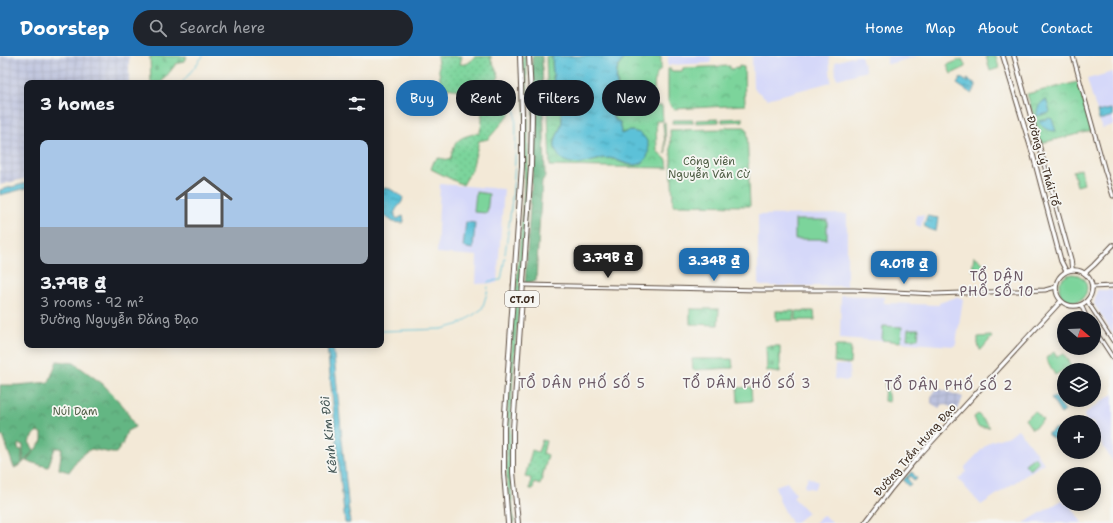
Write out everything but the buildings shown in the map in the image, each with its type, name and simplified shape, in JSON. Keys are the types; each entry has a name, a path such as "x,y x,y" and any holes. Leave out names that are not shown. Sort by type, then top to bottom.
{"highway":[{"name":"CT.01","path":"508,523 504,473 504,428 522,166 521,74 518,56"},
{"name":"CT.01","path":"518,523 513,472 513,429 531,166 530,56"}],"main road":[{"name":"Đường Lý Thái Tổ","path":"1004,56 1061,262 1066,271"},
{"name":"Đường Lý Thái Tổ","path":"1014,56 1071,261 1072,270"},
{"path":"1073,56 1104,171 1113,196"},
{"path":"1048,213 1057,211"},
{"path":"1085,273 1113,246"},
{"path":"1072,270 1078,270 1085,273 1090,278 1092,287 1091,294 1087,301 1081,305 1070,306 1061,301 1057,295 1056,287 1059,278 1066,271 1072,270"},
{"path":"525,284 759,290 854,290 935,294 1046,290 1056,287"},
{"path":"1092,287 1113,286"},
{"name":"Đường Trần Hưng Đạo","path":"865,523 915,460 1061,301"},
{"path":"1087,301 1113,341"},
{"path":"1081,305 1084,311"},
{"path":"1101,340 1113,358"}],"shaded area":[{"path":"0,56 129,56 129,80 24,80 24,179 0,185"},
{"path":"668,56 711,56 711,63 668,65"},
{"path":"752,56 829,56 831,82 767,99 753,88"},
{"path":"861,56 866,71 838,79 836,77 835,62"},
{"path":"887,56 918,56 887,64"},
{"path":"1113,72 1113,125 1102,128 1087,79"},
{"path":"440,184 504,189 497,283 476,284 477,256 437,253"},
{"path":"847,214 847,286 760,286 758,284 758,215"},
{"path":"916,215 924,215 921,227 916,225"},
{"path":"1097,290 1113,290 1113,334 1101,315 1101,311 1098,311 1094,304"},
{"path":"841,295 884,297 884,303 939,305 939,303 957,297 961,298 963,299 956,344 954,346 840,338"},
{"path":"835,365 848,365 850,367 849,379 846,381 834,379"},
{"path":"937,388 963,397 958,410 943,404 940,409 931,403 931,397"},
{"path":"1113,394 1113,462 1101,443 1101,415 1084,415 1094,407 1101,407 1101,402"},
{"path":"1018,429 1044,463 981,505 958,479 966,472 965,467 987,444 1009,436"},
{"path":"808,477 818,482 814,489 804,487"},
{"path":"787,482 796,494 793,497 808,513 795,523 791,523 780,502 775,486"},
{"path":"1057,503 1057,511 1074,511 1082,523 1024,523"},
{"path":"823,515 830,520 833,523 815,523"}],"green space":[{"path":"150,56 187,56 183,62 176,64 163,80 151,80"},
{"path":"437,56 462,56 460,64 466,64 474,57 491,56 491,60 499,76 497,80 456,80 456,89 448,88 448,80 440,80"},
{"path":"522,56 526,56 527,80 524,80 524,93"},
{"path":"532,56 542,56 543,80 532,80"},
{"path":"546,56 552,56 553,80 547,80"},
{"path":"627,56 661,56 661,69 655,80 617,80 617,72 620,64"},
{"path":"986,56 996,56 999,68 990,71"},
{"path":"962,59 966,67 951,74 947,65"},
{"path":"730,66 730,69 739,68 739,66 744,67 745,105 674,109 670,105 668,101 668,69 671,69 671,71 682,71 683,68"},
{"path":"1078,82 1091,131 1041,143 1027,94"},
{"path":"660,106 662,106 663,121 656,121 657,151 667,160 668,168 550,166 548,116 562,116 562,123 556,137 555,148 560,156 565,160 577,164 610,158 622,163 636,165 640,164 647,157 647,142 640,133 634,131 621,134 620,122 614,119 614,116 660,116"},
{"path":"482,116 508,116 488,139 479,141 472,169 463,185 431,169 434,161 439,158 450,160 454,147 458,141 474,133 479,134"},
{"path":"525,116 528,116 528,164 525,229 511,413 511,486 514,523 510,523 506,433 524,184"},
{"path":"533,116 543,116 545,177 542,181 536,280 525,283 533,162"},
{"path":"743,118 743,121 722,122 722,119"},
{"path":"719,119 719,122 696,123 696,120"},
{"path":"673,120 693,120 693,123 672,123"},
{"path":"665,122 666,154 663,123"},
{"name":"Công viên Nguyễn Văn Cừ","path":"726,127 744,127 747,129 750,206 673,205 670,130 724,129"},
{"path":"1081,169 1084,184 1077,186 1073,171"},
{"path":"476,192 489,194 487,213 474,212"},
{"path":"795,220 827,220 827,239 795,239"},
{"path":"974,256 987,268 986,270 972,270"},
{"path":"1073,274 1079,275 1083,278 1086,282 1086,294 1083,298 1079,301 1073,302 1067,301 1063,298 1060,294 1059,288 1060,282 1063,278 1067,275"},
{"path":"690,309 719,309 718,325 690,324"},
{"path":"776,311 794,311 794,320 776,320"},
{"path":"796,311 814,311 815,320 796,320"},
{"path":"883,326 902,327 901,342 882,340"},
{"path":"908,329 919,329 918,339 907,339"},
{"path":"978,337 992,337 980,350"},
{"path":"766,346 780,346 780,373 767,371"},
{"path":"835,346 851,347 850,363 834,362"},
{"path":"1054,352 1056,356 1065,355 1069,363 1057,363 1057,374 1055,375 1046,358"},
{"path":"692,359 732,359 733,368 693,370"},
{"name":"Núi Dạm","path":"57,361 74,363 103,384 125,408 135,427 127,431 122,445 116,453 91,449 79,457 69,472 59,469 62,448 55,448 48,467 26,461 42,441 42,434 37,431 29,442 34,450 23,463 23,445 18,444 18,449 22,450 22,464 14,468 3,436 0,437 0,385 49,382"},
{"path":"886,382 889,402 884,401"},
{"path":"751,387 752,401 738,402 737,388"},
{"path":"1035,411 1043,420 1032,429 1025,419"},
{"path":"978,414 990,427 978,427 974,417"},
{"path":"542,440 546,441 543,453 548,455 540,485 534,483 533,489 530,489 531,478 525,477 532,450 538,452"},
{"path":"1034,457 1039,462 1030,470 1025,464"}],"water":[{"path":"552,56 627,56 618,68 616,80 602,80 602,116 612,116 615,120 620,122 621,134 634,131 643,135 649,150 644,161 640,164 632,165 610,158 577,164 562,160 555,147 556,139 562,123 562,116 594,116 594,80 554,80"},
{"path":"961,78 969,83 967,79 976,84 976,86 972,85 976,87 972,94 957,84"},
{"path":"1046,99 1050,111 1049,113 1037,116 1039,106"},
{"path":"1111,109 1113,116 1099,120 1097,112"},
{"path":"1050,118 1052,119 1056,131 1046,129 1039,121"},
{"path":"24,184 24,189 0,195 0,190"},
{"path":"384,188 390,189 403,197 402,202 396,210 395,216 397,219 403,216 404,221 403,223 393,222 384,215"},
{"path":"927,216 938,218 936,231 924,226"},
{"path":"466,222 475,223 473,249 463,247"},
{"name":"Kênh Kim Đôi","path":"327,348 333,348 350,523 345,523"},
{"path":"1055,396 1057,399 1057,407 1062,407 1065,411 1061,414 1051,398"},
{"path":"1054,429 1057,429 1057,439 1048,435"},
{"path":"912,472 917,479 914,481 911,476 907,478 911,484 908,486 903,480"}],"waterway":[{"path":"184,80 203,56"},
{"path":"505,254 514,171 515,116"},
{"path":"488,283 489,281 501,280 505,258"},
{"path":"384,331 442,329 460,324 482,309 488,287"}],"tunnel":[{"path":"510,285 523,285"}],"district":[{"name":"TỔ DÂN PHỐ SỐ 10","path":"997,284"},
{"name":"TỔ DÂN PHỐ SỐ 5","path":"582,383"},
{"name":"TỔ DÂN PHỐ SỐ 3","path":"747,383"},
{"name":"TỔ DÂN PHỐ SỐ 2","path":"949,385"}]}
